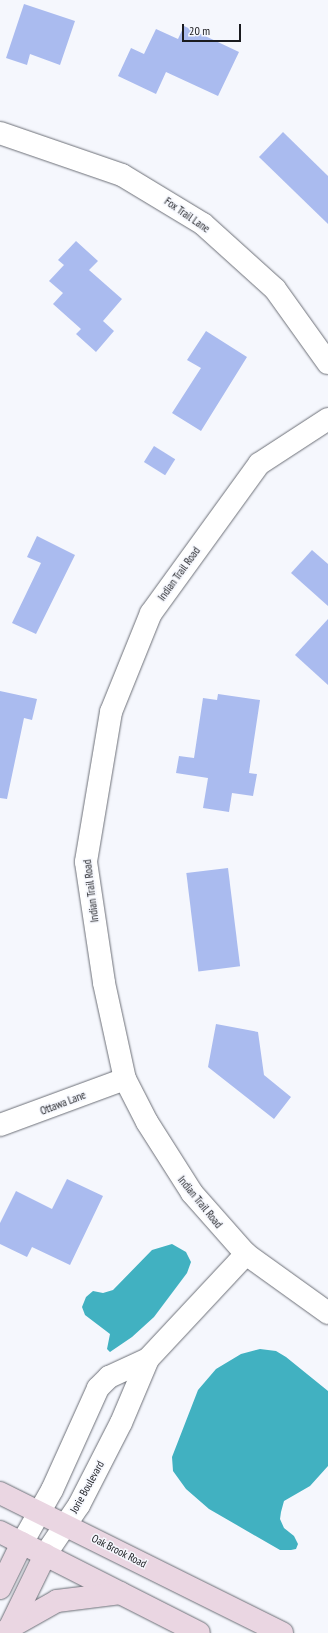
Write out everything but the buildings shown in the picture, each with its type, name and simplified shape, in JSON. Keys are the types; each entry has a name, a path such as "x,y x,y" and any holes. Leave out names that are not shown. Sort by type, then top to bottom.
{"main road":[{"name":"Oak Brook Road","path":"0,1493 282,1633"},
{"path":"0,1532 199,1633"},
{"name":"Jorie Boulevard","path":"0,1588 22,1543"},
{"name":"Jorie Boulevard","path":"8,1630 45,1555"},
{"path":"8,1630 57,1601 122,1594"}],"street":[{"name":"Fox Trail Lane","path":"0,133 122,175 203,224 275,289 328,363"},
{"name":"Indian Trail Road","path":"328,419 259,464 151,613 111,712 86,862 104,983 125,1079 172,1166 215,1222 246,1254 328,1313"},
{"name":"Ottawa Lane","path":"0,1125 125,1079"},
{"name":"Jorie Boulevard","path":"45,1555 65,1524 80,1505 121,1423 148,1359 246,1254"},
{"name":"Jorie Boulevard","path":"22,1543 65,1464 98,1388 109,1377 148,1359"}],"water":[{"path":"172,1244 186,1252 191,1262 187,1273 154,1317 132,1337 110,1352 107,1349 110,1334 85,1315 82,1307 86,1297 93,1291 103,1293 113,1290 152,1250"},
{"path":"260,1349 276,1351 286,1357 328,1391 328,1466 310,1486 284,1501 281,1512 280,1519 284,1528 294,1536 298,1544 296,1549 291,1550 280,1550 209,1509 186,1489 173,1471 172,1457 198,1390 216,1369 241,1354"}]}
